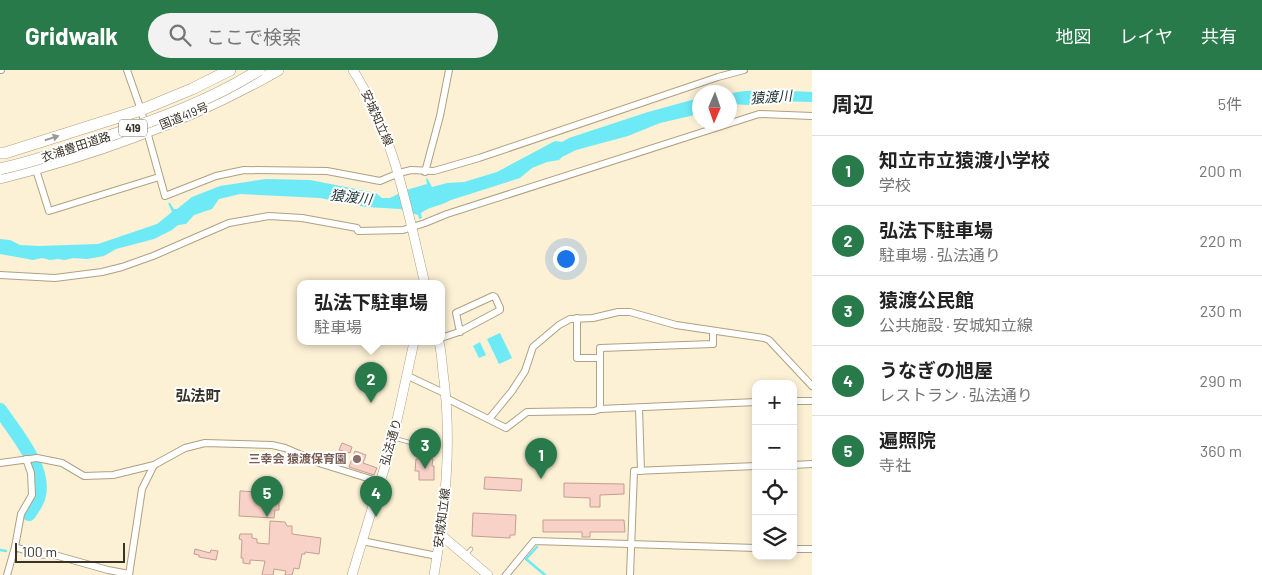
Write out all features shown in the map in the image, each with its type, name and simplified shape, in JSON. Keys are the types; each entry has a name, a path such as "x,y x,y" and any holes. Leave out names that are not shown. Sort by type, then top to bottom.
{"highway":[{"name":"国道419号","path":"1,156 141,110 192,89 230,70"},
{"name":"衣浦豊田道路","path":"1,156 57,147 137,121 189,100 246,70"},
{"name":"衣浦豊田道路","path":"0,169 130,129 200,102 259,70"},
{"name":"国道419号","path":"0,178 56,163 146,132 209,106 278,70"}],"main road":[{"name":"安城知立線","path":"353,70 376,110 399,175 424,280"},
{"name":"弘法通り","path":"352,575 394,438 397,413 408,376 413,345"},
{"name":"安城知立線","path":"434,575 446,491 448,449 446,396 438,345"},
{"path":"441,535 468,552 488,575"}],"street":[{"path":"127,70 141,110 165,196 216,176 244,170 327,171 380,181 411,170 434,171 479,158 718,77 744,70"},
{"path":"425,172 440,116 449,70"},
{"path":"0,274 55,278 102,272 153,256 229,223 269,216 302,218 357,228 358,231 404,230 411,224 425,223 446,214 760,114 812,116"},
{"path":"37,173 49,211 159,176"},
{"path":"445,337 460,332 500,310 495,297 487,298 456,313 460,332"},
{"path":"489,419 512,391 525,371 534,347 564,322 575,318 593,318 618,312 630,312 676,325 769,340 812,386"},
{"path":"577,318 577,358 600,358"},
{"path":"600,409 600,348 713,344 713,331"},
{"path":"408,376 506,428 527,412 594,411 600,409 752,402"},
{"path":"797,401 812,400"},
{"path":"639,408 641,471"},
{"path":"0,463 37,458 62,463 84,476 113,475 154,465 185,448 205,443 272,445 285,448 322,464 380,482"},
{"path":"7,575 21,514 32,495 31,473 26,459"},
{"path":"797,465 812,464"},
{"path":"14,547 39,555 52,554 129,575 142,489 154,465"},
{"path":"630,575 634,471 752,466"},
{"path":"362,541 437,556"},
{"path":"506,575 534,541 632,546 752,548"},
{"path":"797,549 812,549"}],"lane":[{"path":"394,438 420,445"}],"water":[{"name":"猿渡川","path":"737,92 812,92 812,102 773,101 749,105 737,104"},
{"name":"猿渡川","path":"692,100 692,116 660,123 628,136 576,150 559,160 532,168 520,178 428,209 421,213 422,218 419,219 418,215 400,209 366,207 320,198 240,194 219,199 212,209 194,215 186,224 178,225 154,239 116,249 104,256 87,259 50,260 42,258 33,260 0,254 0,239 10,240 20,245 39,246 98,244 157,224 172,212 168,203 174,209 177,209 192,197 220,186 266,179 310,180 376,193 382,198 390,198 406,190 427,184 427,178 432,187 447,183 464,182 497,172 555,141 562,142 648,112"},
{"path":"500,333 512,358 499,364 487,339"},
{"path":"480,342 486,355 479,358 473,346"}],"building":[{"path":"342,443 352,447 350,453 339,450"},
{"path":"355,451 366,455 363,463 377,468 374,475 349,467"},
{"path":"416,459 433,459 434,480 419,480 419,471 415,471"},
{"path":"485,477 522,479 521,491 484,489"},
{"path":"564,483 624,484 624,494 600,495 600,507 590,507 590,498 564,497"},
{"path":"240,491 276,493 276,502 279,502 279,510 275,510 274,518 239,516"},
{"path":"473,513 516,515 515,535 510,535 510,538 472,536"},
{"path":"543,520 624,520 625,532 590,532 590,537 582,537 582,532 543,532"},
{"path":"270,521 285,522 287,526 292,526 292,534 321,538 319,554 305,552 305,554 302,554 299,569 294,568 292,575 285,575 286,571 274,569 273,575 262,575 265,561 250,560 250,564 243,563 243,558 241,558 242,540 239,539 240,534 252,534 252,538 257,539 257,543 269,544"},
{"path":"195,549 210,553 211,550 218,551 216,560 199,557 199,555 194,554"}],"waterway":[{"path":"0,410 29,453 39,478 40,490 37,501 29,514"},
{"path":"537,547 526,559 545,575"},
{"path":"0,550 6,551"}],"place":[{"name":"弘法下駐車場","path":"371,403"},
{"name":"三幸会 猿渡保育園","path":"357,459"},
{"name":"猿渡公民館","path":"425,469"},
{"name":"知立市立猿渡小学校","path":"541,479"},
{"name":"遍照院","path":"267,517"},
{"name":"うなぎの旭屋","path":"376,517"}],"district":[{"name":"弘法町","path":"198,396"}]}
